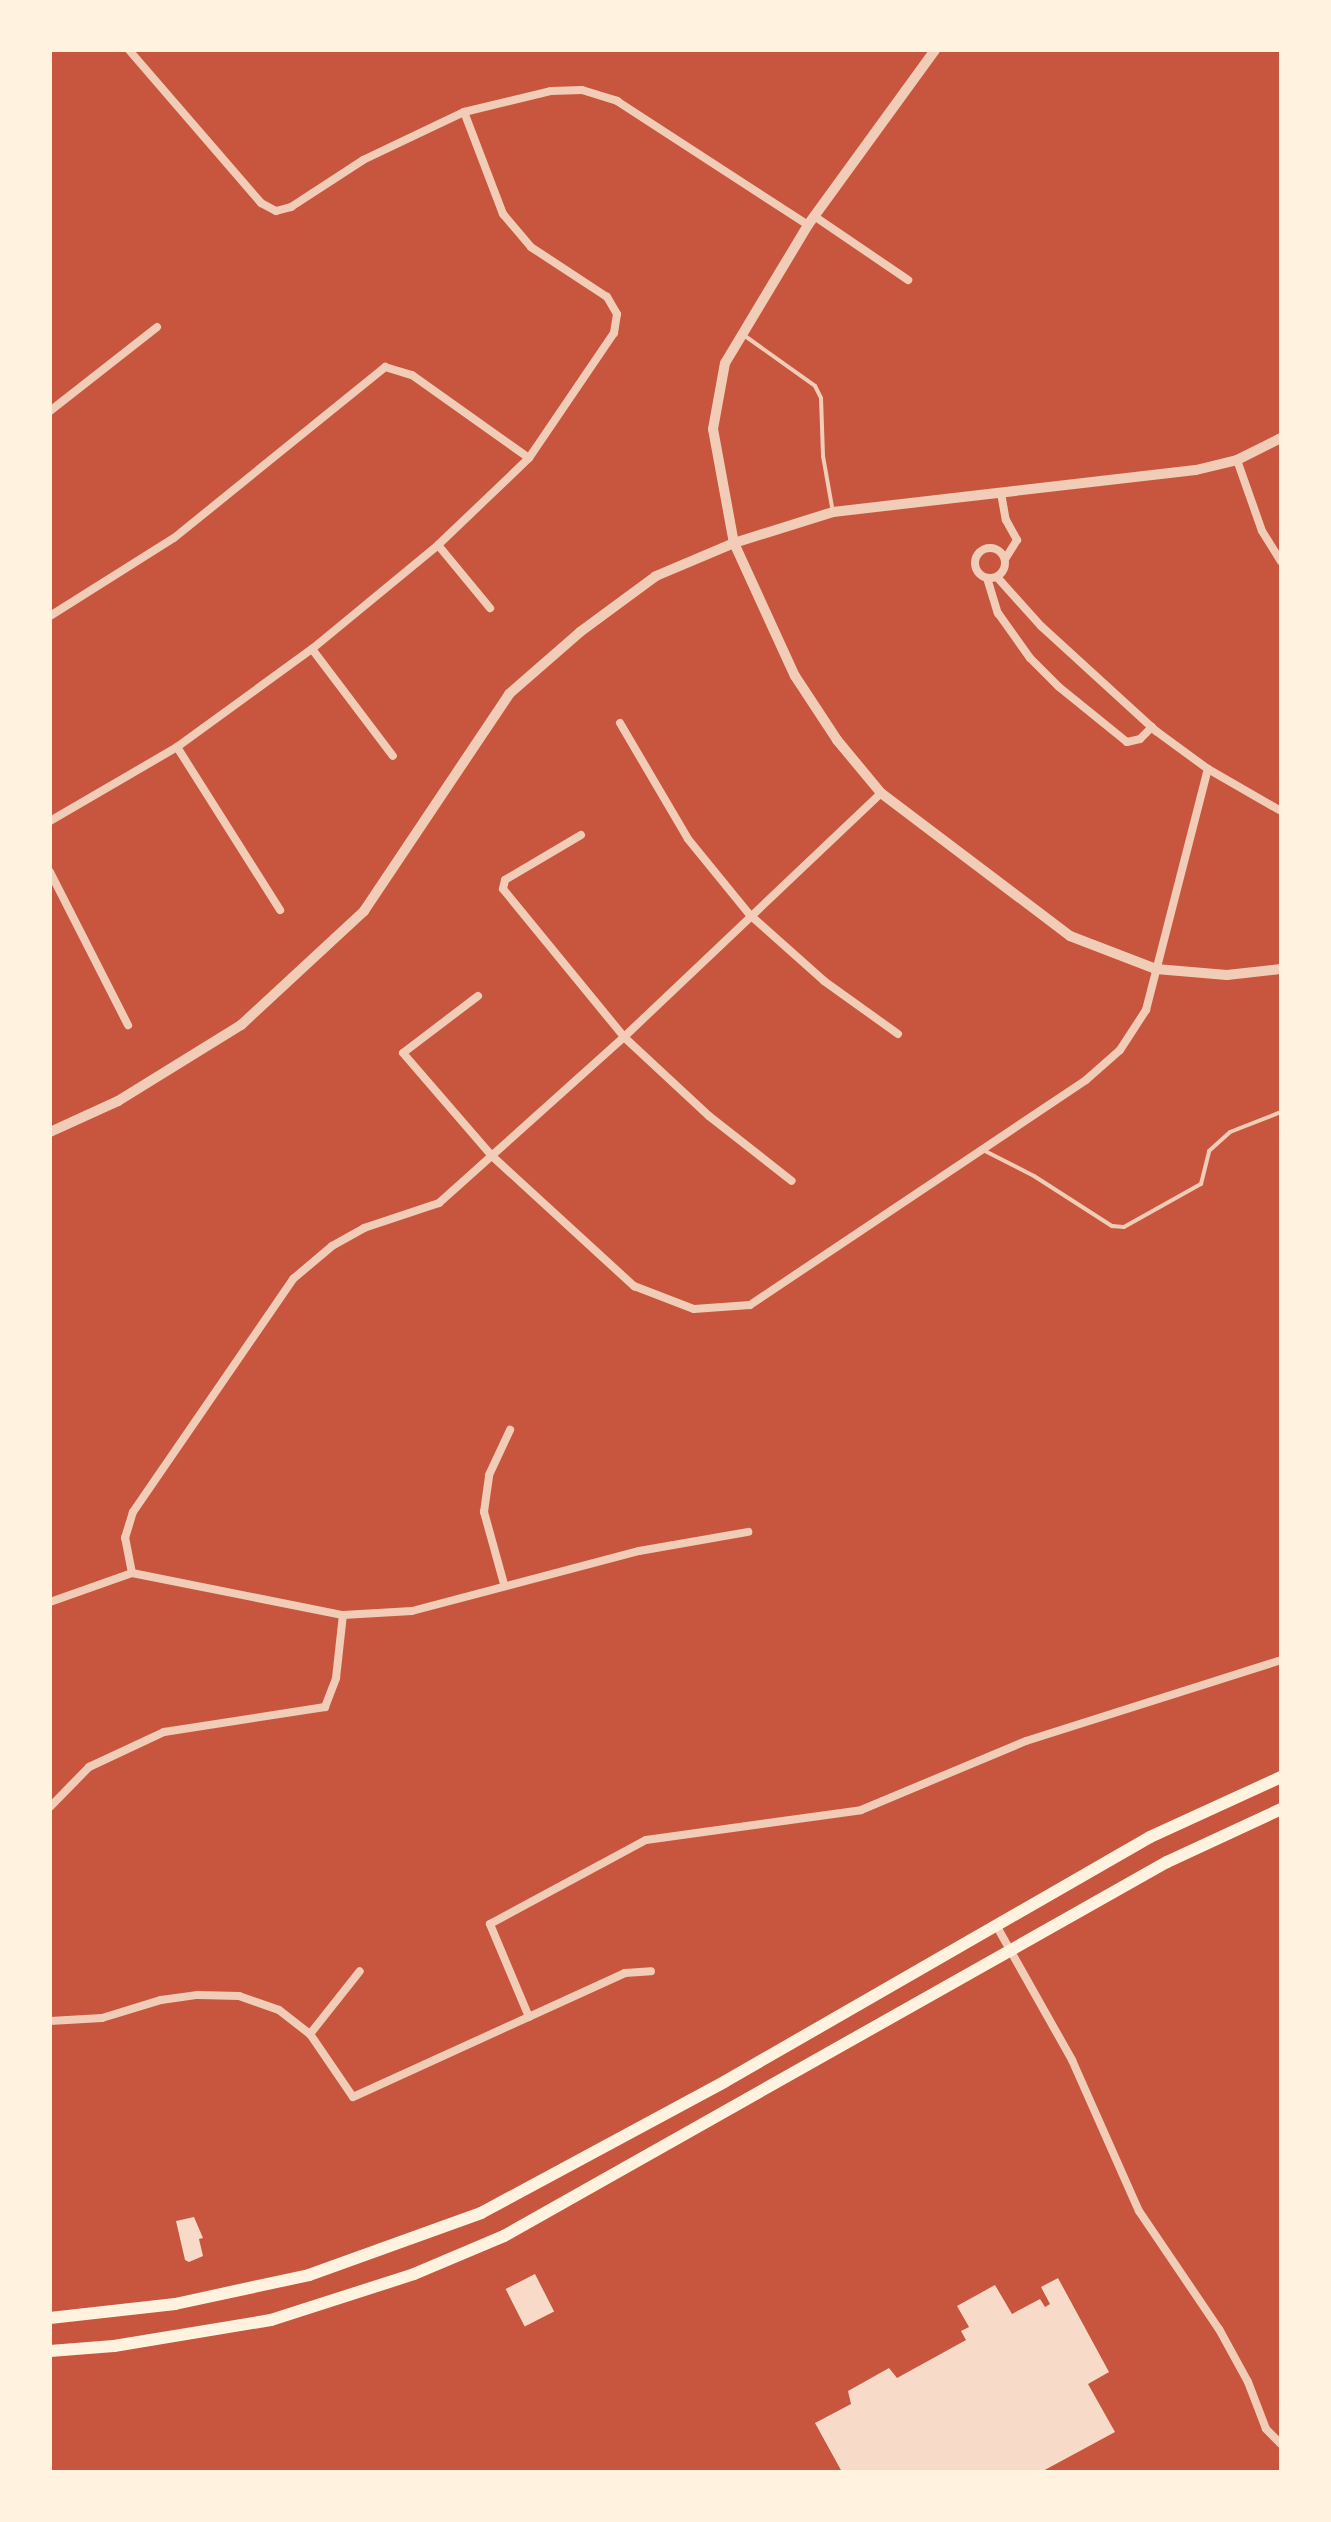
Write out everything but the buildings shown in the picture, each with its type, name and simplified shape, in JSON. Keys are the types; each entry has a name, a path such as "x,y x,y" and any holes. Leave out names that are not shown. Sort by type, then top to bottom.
{"main road":[{"path":"50,2318 175,2304 309,2275 481,2213 724,2082 1150,1837 1281,1776"},
{"path":"50,2351 114,2346 271,2320 414,2274 504,2236 1167,1862 1281,1809"}],"street":[{"path":"130,50 261,204 276,211 363,160 464,112 550,91 582,90 618,101 908,280"},
{"path":"935,50 811,220 725,363 713,429 734,542 795,676 837,740 882,792 1070,936 1156,969 1226,976 1281,969"},
{"path":"50,820 177,747 312,649 438,545 530,458 614,333 617,314 606,297 530,247 503,214 464,112"},
{"path":"50,411 156,327"},
{"path":"50,616 174,538 385,368 412,376 530,458"},
{"path":"50,1132 118,1101 241,1025 364,911 509,694 580,632 656,576 734,542 833,512 1154,477 1237,460 1281,438"},
{"path":"1237,460 1262,531 1281,561"},
{"path":"992,577 1004,569 1005,558 1017,540 1006,520 1001,493"},
{"path":"438,545 490,608"},
{"path":"1005,558 996,548 981,550 974,563 1152,727 1208,769 1281,811"},
{"path":"992,577 998,613 1030,658 1058,687 1127,742 1136,741 1152,727"},
{"path":"312,649 394,756"},
{"path":"620,723 688,839 750,915 824,980 898,1034"},
{"path":"177,747 280,910"},
{"path":"478,996 403,1053 492,1156 634,1286 694,1309 750,1306 1086,1080 1120,1050 1146,1010 1208,769"},
{"path":"132,1572 125,1538 133,1512 293,1279 332,1246 364,1228 439,1203 624,1037 882,792"},
{"path":"581,834 502,884 624,1037 709,1116 792,1181"},
{"path":"50,872 128,1024"},
{"path":"504,1584 484,1512 489,1475 510,1430"},
{"path":"50,1602 132,1572 343,1615 412,1611 639,1551 748,1532"},
{"path":"50,1806 89,1767 164,1732 325,1707 336,1678 343,1615"},
{"path":"529,2017 490,1924 646,1840 862,1810 1026,1741 1281,1660"},
{"path":"996,1925 1072,2060 1139,2211 1219,2329 1248,2382 1266,2429 1281,2444"},
{"path":"50,2021 102,2018 161,2000 198,1995 239,1996 279,2010 310,2034 353,2097 626,1973 651,1971"},
{"path":"310,2034 360,1972"}],"lane":[{"path":"741,334 815,386 821,398 822,456 831,483 833,512"},
{"path":"982,1150 1034,1176 1112,1226 1124,1227 1200,1184 1209,1151 1230,1132 1281,1112"}]}
